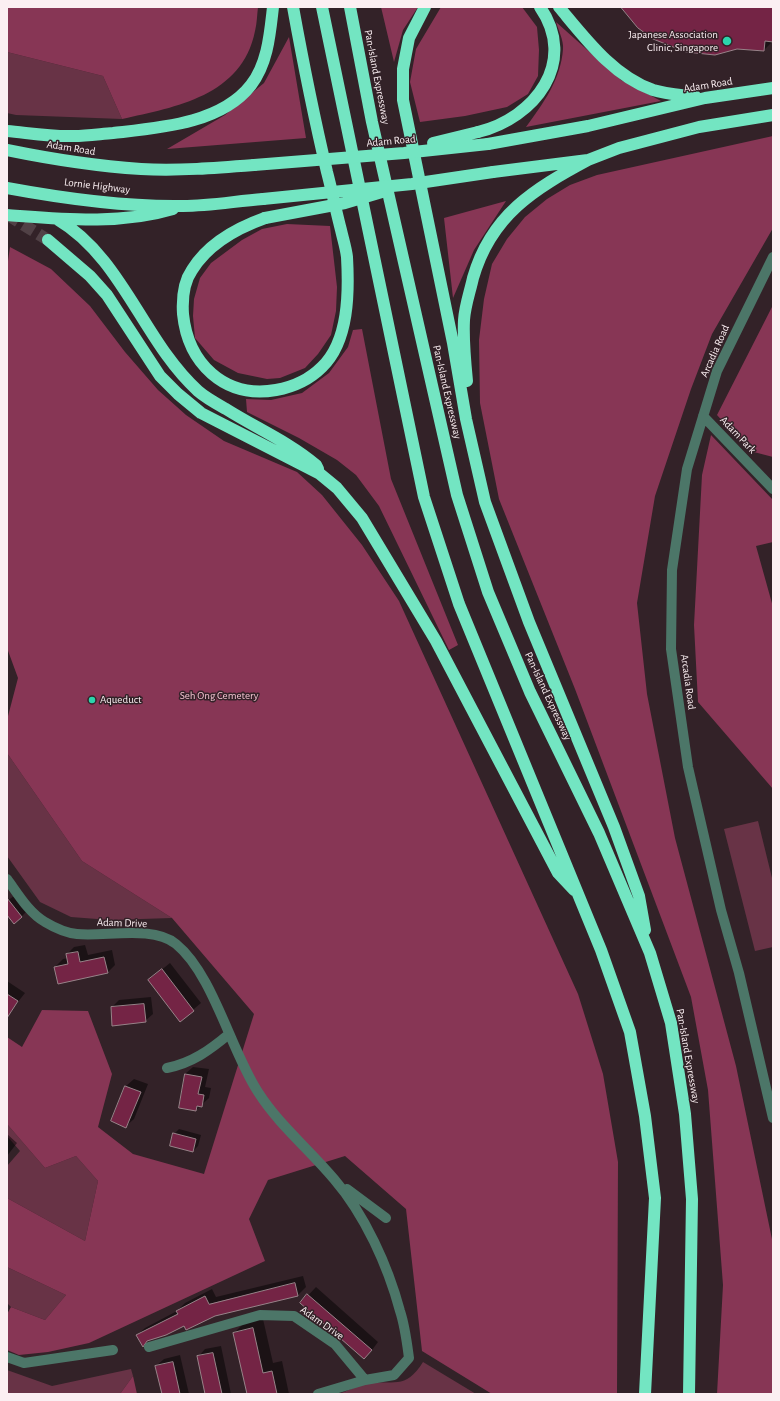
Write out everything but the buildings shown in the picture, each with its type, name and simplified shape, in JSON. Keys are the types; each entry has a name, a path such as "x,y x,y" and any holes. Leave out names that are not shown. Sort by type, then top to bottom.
{"highway":[{"path":"7,131 74,136 148,129 192,119 225,107 251,85 261,67 268,45 273,7"},
{"path":"293,7 307,84 347,256 346,307 340,339 323,367 312,376 296,385 267,392 239,389 227,384 207,370 191,347 184,319 182,294 192,270 216,244 226,236 265,218 345,203 412,184"},
{"path":"322,7 424,496 460,604 578,894 630,1032 645,1116 655,1198 645,1394"},
{"name":"Pan-Island Expressway","path":"350,7 374,129 457,495 486,585 530,692 599,833 650,953 671,1023 685,1114 692,1199 688,1394"},
{"path":"425,7 409,38 403,69 403,100 453,342 466,418 485,502 529,622 614,827 637,889 650,953"},
{"path":"404,153 432,143 478,132 508,120 526,109 540,94 553,62 554,44 550,28 540,7"},
{"path":"559,7 584,38 625,76 653,90 705,98"},
{"name":"Adam Road","path":"7,150 100,166 142,169 194,169 404,153 488,144 588,126 705,98 773,88"},
{"path":"466,418 467,380 464,320 468,296 479,259 487,242 511,211 556,177 588,160 619,148 699,127 773,115"},
{"path":"7,216 57,219 131,218 155,215 184,206 412,184 588,160"},
{"name":"Lornie Highway","path":"7,188 113,202 184,206"},
{"path":"57,219 87,242 109,268 167,355 183,376 199,392 236,416 293,447 316,466 320,474"},
{"path":"48,240 90,276 107,295 160,376 178,394 201,413 320,474 337,488 362,518 405,587 453,673 558,873 578,894"}],"street":[{"name":"Arcadia Road","path":"773,257 717,371 687,469 672,570 671,649 688,767 722,910 739,972 773,1118"},
{"name":"Adam Park","path":"703,416 773,489"},
{"name":"Adam Drive","path":"7,880 32,912 44,922 60,930 77,934 140,933 166,939 176,944 188,956 203,979 239,1058 258,1092 279,1120 333,1178 350,1199 364,1221 381,1259 400,1312 410,1358 394,1375 365,1380 335,1344 294,1316 260,1315 149,1347"},
{"path":"167,1068 184,1064 201,1055 229,1034"},
{"name":"Adam Drive","path":"333,1178 386,1218"},
{"path":"7,1357 24,1363 113,1350"},
{"path":"318,1394 365,1380"}],"shaded area":[{"path":"7,52 103,76 122,119 16,115 7,113"},
{"path":"7,753 82,861 172,918 110,920 71,917 40,902 7,856"},
{"path":"758,821 773,882 773,947 755,951 724,829"},
{"path":"7,1124 45,1168 76,1156 98,1181 85,1241 7,1198 7,1166 20,1151 7,1136"},
{"path":"7,1267 66,1295 45,1320 11,1307 7,1303"},
{"path":"423,1362 476,1394 339,1394 365,1384 398,1382 404,1380 410,1377"},
{"path":"131,1369 133,1376 120,1394 7,1394 7,1370 52,1386"}],"green space":[{"path":"7,7 258,7 257,22 248,53 236,70 221,84 204,95 184,103 122,119 103,76 7,52"},
{"path":"381,7 418,7 403,30 394,62"},
{"path":"441,7 522,7 537,27 539,50 538,76 528,94 507,107 465,116 420,122 410,82 416,49"},
{"path":"556,22 621,80 661,101 526,127 545,100 559,71 562,60 563,46"},
{"path":"289,37 306,138 167,149 225,115 264,83"},
{"path":"773,136 773,228 712,334 691,389 655,496 637,603 647,694 675,838 736,1066 773,1244 773,1394 717,1394 723,1285 708,1090 691,997 575,689 499,499 480,403 479,340 484,299 492,264 507,239 525,217 547,199 570,185 597,175"},
{"path":"506,201 474,250 453,298 444,218"},
{"path":"287,224 330,226 337,287 336,311 331,335 318,354 305,368 280,378 267,379 238,373 214,360 195,338 193,316 194,299 200,278 211,263 242,240 262,229"},
{"name":"Seh Ong Cemetery","path":"10,247 51,269 90,306 125,352 158,390 186,415 224,441 297,472 322,495 362,545 399,601 578,994 603,1074 618,1162 617,1394 492,1394 422,1351 406,1209 345,1156 268,1180 249,1219 265,1261 89,1343 48,1352 19,1355 7,1350 7,1314 11,1307 45,1320 66,1295 7,1267 7,1198 85,1241 98,1181 76,1156 45,1168 7,1124 7,1037 22,1047 42,1010 88,1011 112,1074 98,1127 133,1154 204,1174 254,1014 172,918 82,861 7,753 7,720 18,678 7,648 7,268"},
{"path":"773,305 773,457 750,451 717,415"},
{"path":"362,329 391,479 458,645 449,650 379,506 356,475 337,460 299,438 247,412 246,399 271,400 302,393 329,373 348,347 353,330"},
{"path":"711,435 773,500 773,542 756,546 773,607 773,789 698,702 694,625 702,475"},
{"path":"133,1376 137,1394 120,1394"}],"tunnel":[{"path":"8,215 48,240"}],"place":[{"name":"Japanese Association Clinic, Singapore","path":"727,41"},
{"name":"Aqueduct","path":"92,700"}]}
